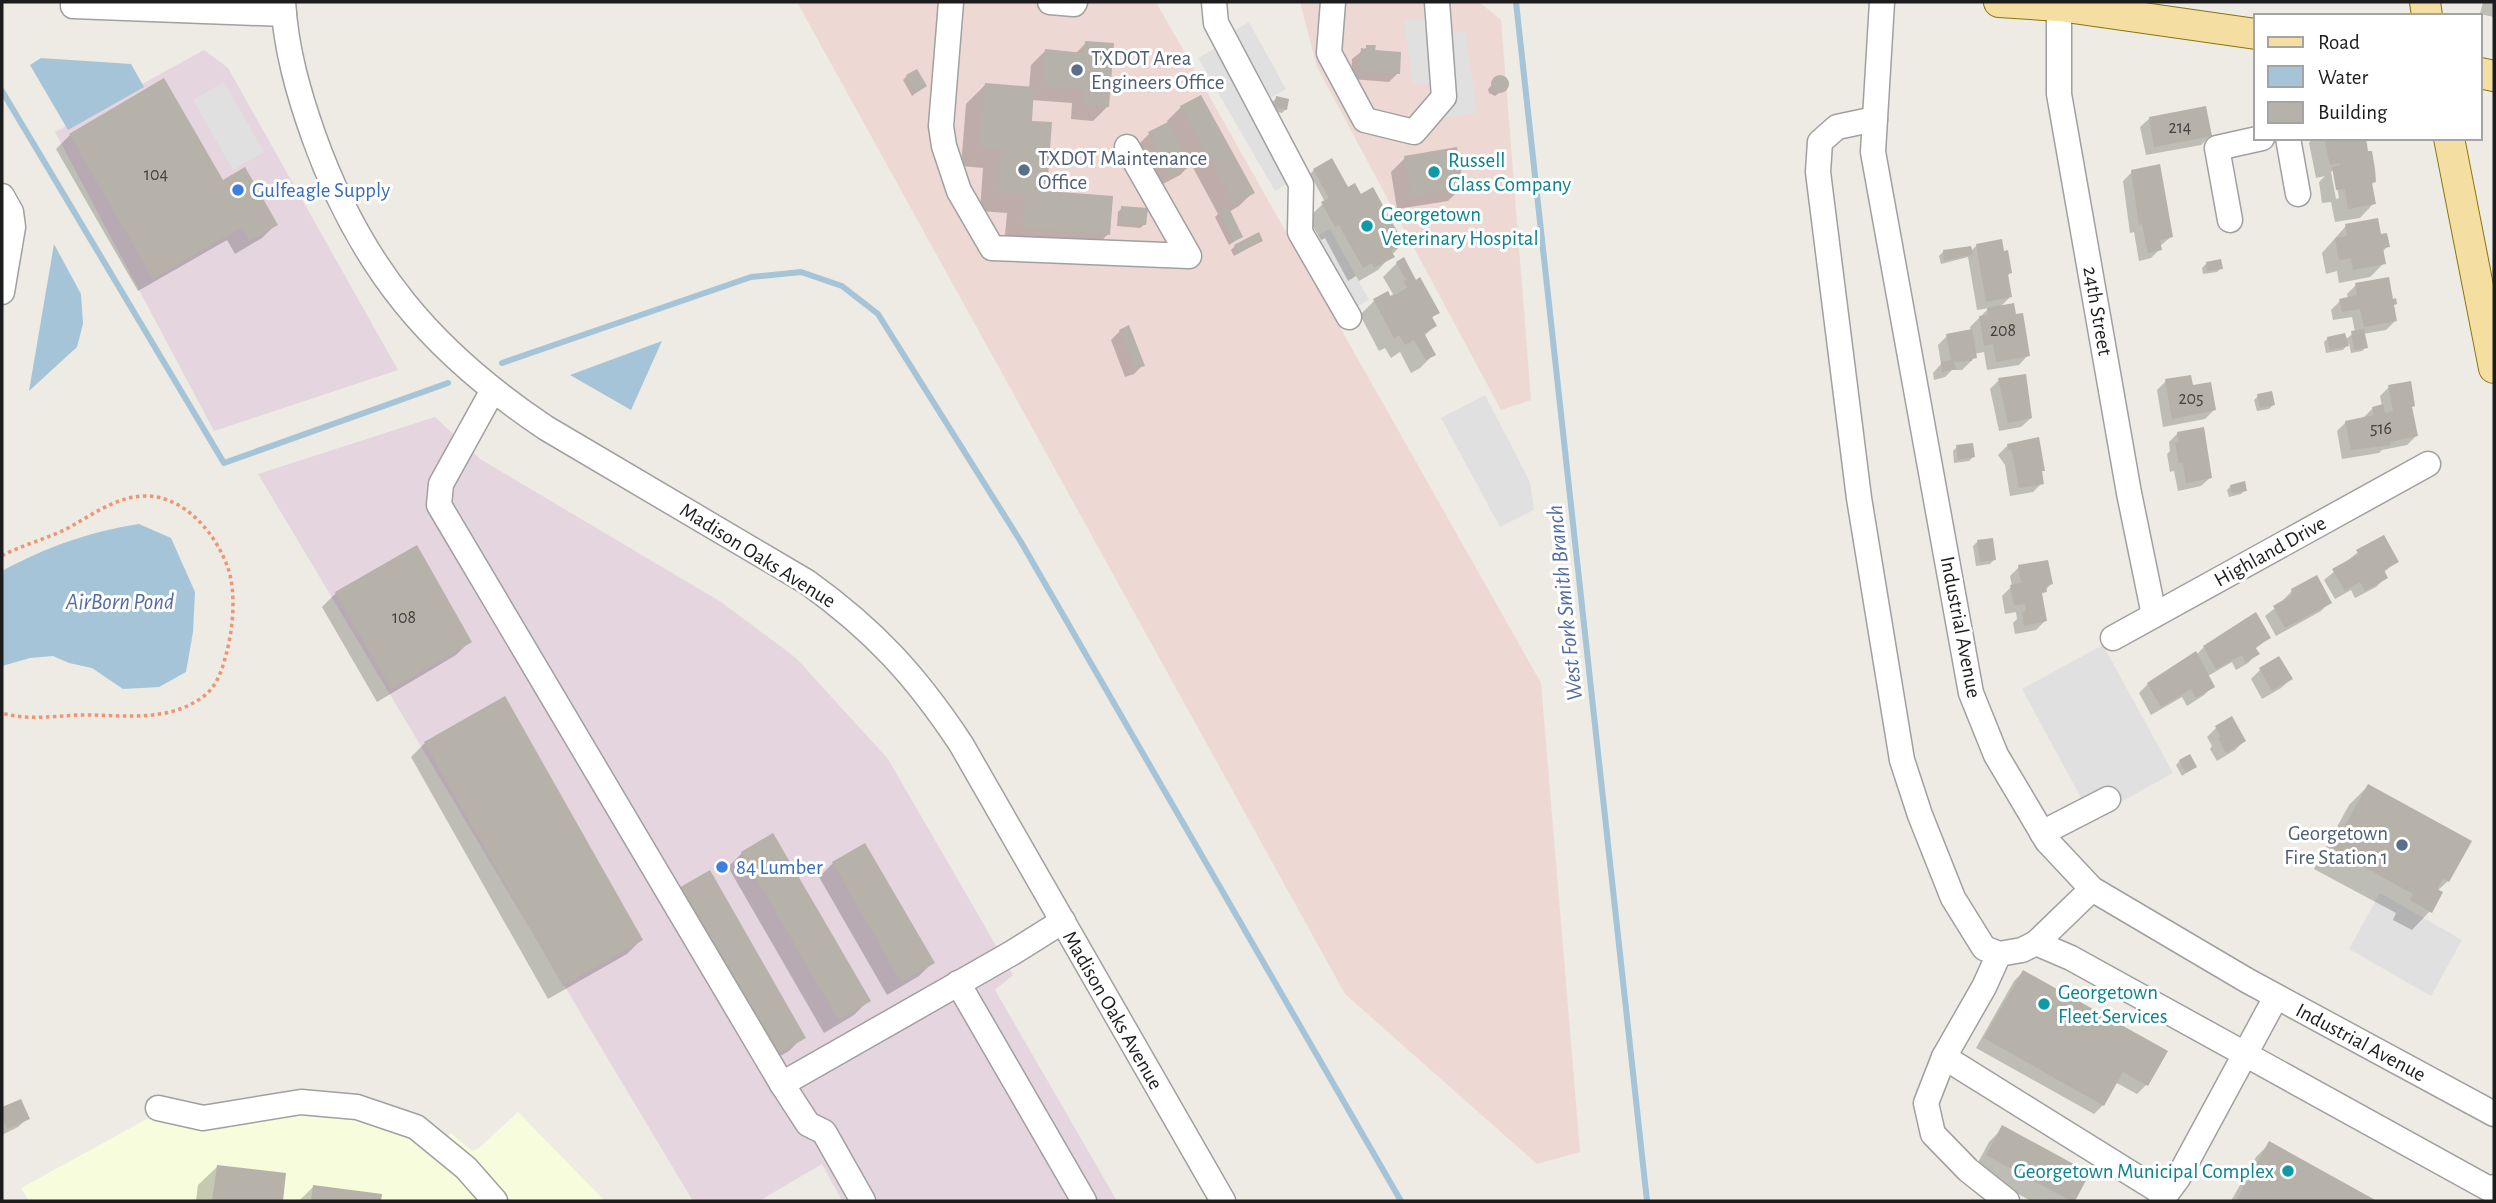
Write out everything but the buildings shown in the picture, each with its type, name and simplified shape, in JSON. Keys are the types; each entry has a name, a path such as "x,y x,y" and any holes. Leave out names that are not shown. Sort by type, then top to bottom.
{"main road":[{"path":"1999,2 2059,6 2254,34"},
{"path":"2449,140 2494,368"}],"street":[{"path":"951,2 942,126 944,146 960,191 992,248 1189,256 1127,147"},
{"path":"1050,2 1075,2"},
{"path":"1214,2 1216,23 1301,184 1300,232 1349,317"},
{"path":"1333,2 1329,53 1365,120 1414,132 1444,97 1437,2"},
{"name":"Industrial Avenue","path":"1882,2 1873,152 1971,693 1996,755 2047,841 2092,889 2276,997 2491,1110"},
{"path":"73,6 283,8"},
{"name":"24th Street","path":"2059,6 2059,94 2129,493 2154,615"},
{"name":"Madison Oaks Avenue","path":"283,8 286,39 295,78 326,171 346,214 387,281 415,317 493,390 546,428 807,582 843,608 908,670 955,735 1223,1201"},
{"path":"1875,119 1837,127 1820,142 1818,172 1859,498 1906,771 1920,815 1953,898 1984,948 1999,954 2022,950 2036,943 2092,889"},
{"path":"2230,220 2217,148 2254,140"},
{"path":"2288,140 2298,194"},
{"path":"2,196 11,212 13,227 2,292"},
{"path":"493,390 441,484 439,505 782,1084 808,1124 824,1132 863,1201"},
{"name":"Highland Drive","path":"2112,638 2428,464"},
{"path":"2042,833 2108,799"},
{"path":"782,1084 1063,921"},
{"path":"2036,943 2071,958 2492,1193"},
{"path":"1999,954 1984,987 1944,1057 1926,1103 1933,1134 1968,1170 2007,1201"},
{"path":"958,983 1084,1201"},
{"path":"1944,1057 2162,1198 2178,1178 2276,997"},
{"path":"158,1108 203,1118 237,1114 268,1105 301,1102 357,1107 416,1127 466,1168 495,1201"}],"path":[{"path":"2,556 69,527 120,500 142,496 162,498 194,516 208,532 229,571 233,618 223,667 215,684 204,696 184,707 160,714 134,716 24,718 2,713"}],"shaded area":[{"path":"797,2 1156,2 1541,683 1580,1152 1537,1164 1345,994"},
{"name":"Russell Glass Company","path":"1300,2 1479,2 1501,20 1531,400 1501,410 1317,67"},
{"path":"1427,18 1430,37 1465,31 1477,113 1443,118 1438,81 1413,84 1404,21"},
{"path":"1249,22 1286,89 1266,100 1306,173 1275,191 1198,58 1223,44 1220,39"},
{"path":"204,50 228,68 398,370 214,431 55,132"},
{"path":"224,82 264,152 233,170 193,100"},
{"path":"1330,229 1369,300 1356,307 1317,236"},
{"path":"1485,395 1530,482 1534,510 1500,527 1441,418"},
{"name":"84 Lumber","path":"435,417 480,459 721,602 796,658 888,759 1013,975 995,990 1117,1201 842,1201 822,1164 759,1201 693,1201 258,474"},
{"path":"2103,645 2173,773 2092,818 2022,689"},
{"path":"2380,893 2462,940 2431,996 2349,949"},
{"path":"518,1112 605,1201 29,1201 21,1188 147,1119 184,1127 219,1130 283,1113 371,1119 434,1149 451,1133 472,1151 479,1148"}],"water":[{"path":"41,58 131,64 144,87 68,130 30,65"},
{"path":"54,244 81,294 83,324 77,347 29,391"},
{"path":"662,341 631,410 570,375"},
{"name":"AirBorn Pond","path":"139,524 171,538 195,592 193,632 186,672 159,687 123,689 92,668 53,656 30,658 2,666 2,571 68,542"}],"waterway":[{"name":"West Fork Smith Branch","path":"1516,2 1647,1201"},
{"path":"2,91 224,463 448,383"},
{"path":"502,363 751,277 801,272 842,286 878,314 1021,542 1401,1201"}],"place":[{"name":"TXDOT Area Engineers Office","path":"1077,70"},
{"name":"TXDOT Maintenance Office","path":"1024,170"},
{"name":"Russell Glass Company","path":"1434,172"},
{"name":"Gulfeagle Supply","path":"238,190"},
{"name":"Georgetown Veterinary Hospital","path":"1367,226"},
{"name":"Georgetown Fire Station 1","path":"2402,845"},
{"name":"84 Lumber","path":"722,867"},
{"name":"Georgetown Fleet Services","path":"2044,1004"},
{"name":"Georgetown Municipal Complex","path":"2288,1171"}]}
